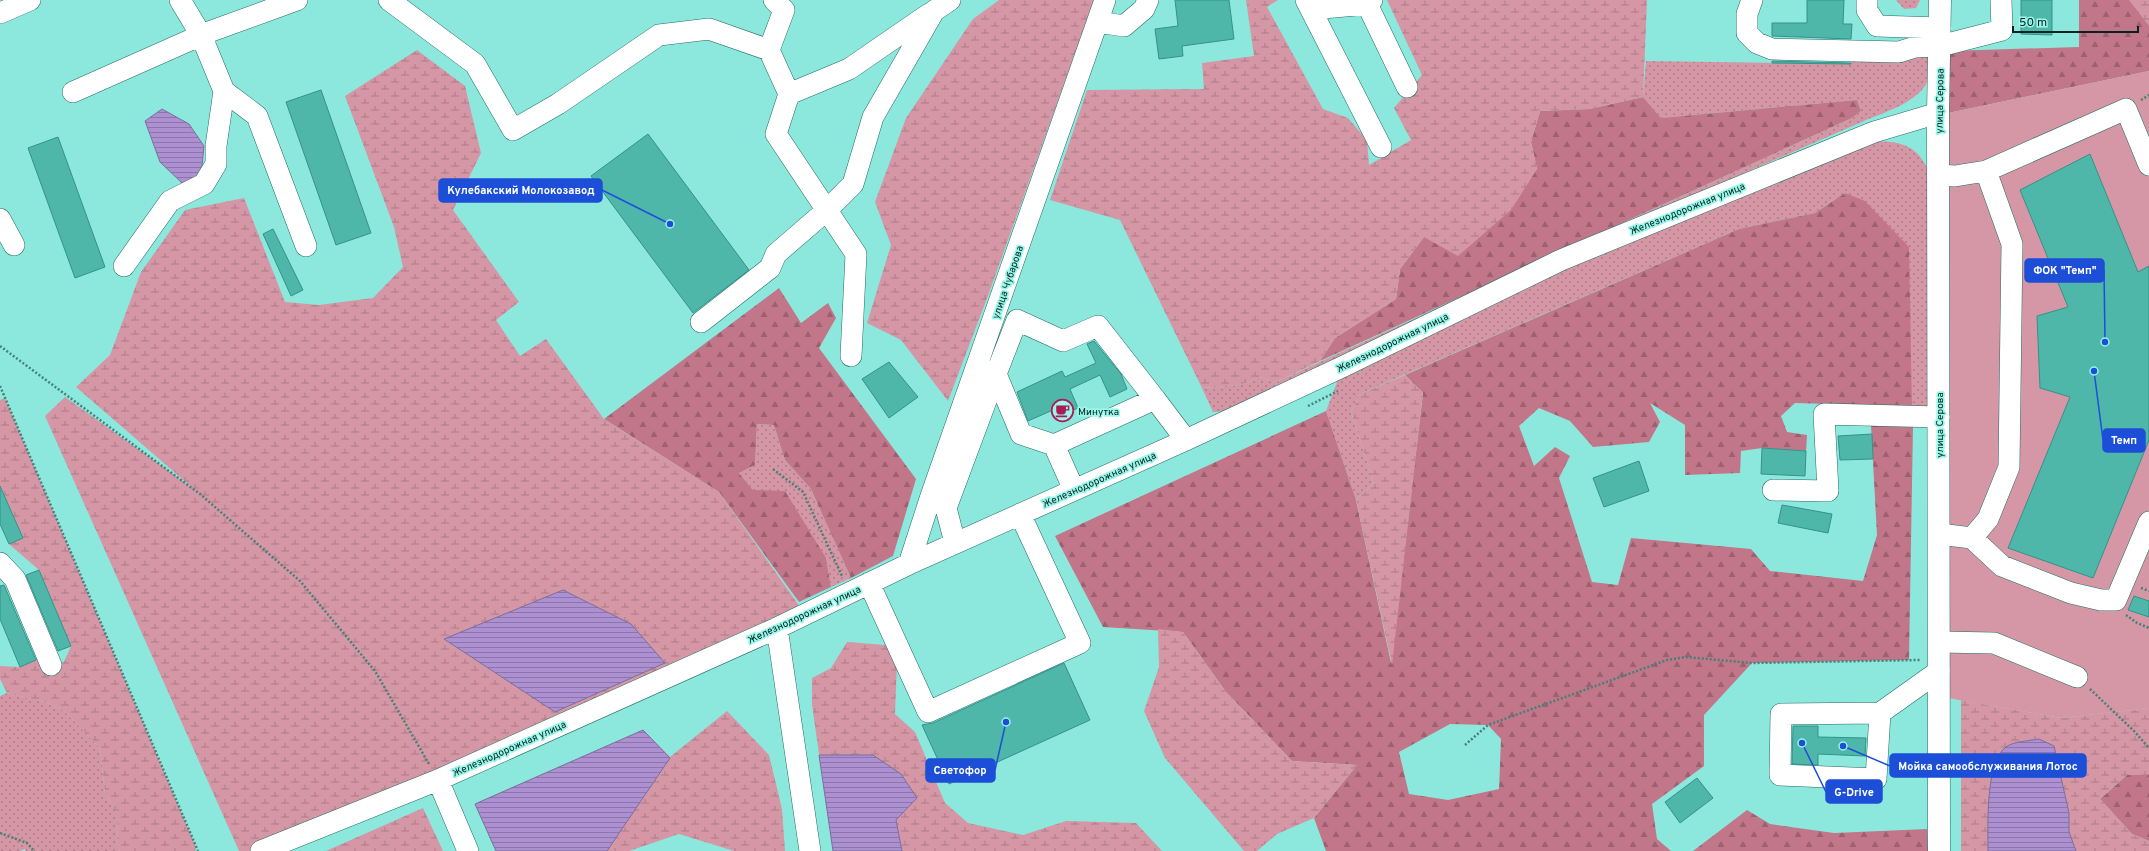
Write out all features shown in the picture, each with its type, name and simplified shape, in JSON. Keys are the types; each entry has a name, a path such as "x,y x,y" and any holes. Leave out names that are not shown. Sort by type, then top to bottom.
{"main road":[{"name":"улица Серова","path":"1939,851 1938,113 1940,0"}],"street":[{"path":"0,13 30,0"},
{"path":"180,0 201,35 224,91 257,116 306,246"},
{"path":"72,92 201,35 297,0"},
{"path":"389,0 475,64 513,130 558,104 659,35 709,29 769,50"},
{"path":"774,0 784,10 769,50 789,94 776,134 856,254 852,356"},
{"name":"улица Чубарова","path":"909,564 1105,0"},
{"path":"1098,22 1124,26 1144,9 1148,0"},
{"path":"1752,0 1747,14 1747,33 1757,43 1772,49 1899,52 1940,37 2002,30 2001,0"},
{"path":"1867,0 1867,10 1877,26 1940,37"},
{"path":"1381,147 1309,5 1369,2 1407,88"},
{"path":"789,94 849,69 942,5"},
{"path":"701,322 770,268 776,254 827,210 853,184 873,117 942,5"},
{"path":"124,266 170,201 204,184 216,164 216,146 224,91"},
{"path":"1938,175 1955,176 1986,171 2126,109 2149,165"},
{"name":"Железнодорожная улица","path":"272,849 438,780 777,628 909,564 1186,440 1561,260 1874,132 1938,113"},
{"path":"1972,538 1988,519 2010,467 2012,244 1986,171"},
{"path":"0,219 14,245"},
{"path":"955,543 946,508 1017,320 1063,341 1098,326 1186,440"},
{"path":"978,363 996,374 1021,434 1054,445 1155,399"},
{"path":"1773,490 1828,491 1824,414 1939,417"},
{"path":"1054,445 1074,490"},
{"path":"869,583 928,712 1044,660 1080,643 1020,514"},
{"path":"1939,534 1972,538 2002,566 2071,593 2101,600 2116,600 2149,522"},
{"path":"0,563 15,580 51,665"},
{"path":"777,628 810,851"},
{"path":"1880,713 1876,779 1780,776 1781,714 1880,713 1939,657 1994,643 2077,677"},
{"path":"438,780 468,851"}],"path":[{"path":"0,346 200,494 300,581 375,671 438,780"},
{"path":"0,386 198,851"},
{"path":"1308,406 1341,390"},
{"path":"773,469 803,492 849,593"},
{"path":"1465,745 1488,725 1667,660 1686,657 1752,663 1939,657"},
{"path":"2077,677 2135,732 2149,748"},
{"path":"0,833 28,843 34,851"}],"green space":[{"path":"999,0 1094,0 989,293 948,401 901,340 867,323 891,245 875,202 906,118 973,19"},
{"path":"1246,0 1278,0 1267,7 1323,109 1348,118 1367,140 1369,165 1411,140 1394,108 1422,75 1387,0 1647,0 1643,97 1589,109 1540,111 1531,142 1537,169 1511,210 1458,256 1424,237 1400,269 1396,299 1335,338 1320,361 1274,383 1262,377 1239,385 1202,388 1120,220 1050,200 1087,90 1204,89 1202,63 1254,56"},
{"path":"1896,0 1920,0 1916,8 1904,9"},
{"path":"2079,0 2149,0 2149,71 1948,113 1948,51 2079,47"},
{"path":"2129,0 2149,0 2149,26"},
{"path":"417,50 465,86 481,153 453,210 519,302 496,320 520,356 546,339 604,419 719,492 805,614 261,851 239,851 45,416 65,397 195,490 76,387 110,355 141,272 185,210 244,198 285,302 319,305 373,298 403,267 394,227 345,96"},
{"path":"1931,52 1931,71 1928,81 1922,90 1905,103 1561,253 1227,411 1213,412 1202,388 1239,385 1262,377 1274,383 1852,118 1861,111 1857,100 1661,118 1643,97 1646,61 1851,64 1851,58"},
{"path":"2149,71 2149,708 2061,718 1948,698 1948,113"},
{"path":"1643,97 1661,118 1857,100 1861,111 1852,118 1320,361 1335,338 1396,299 1400,269 1424,237 1537,169 1531,142 1540,111 1589,109"},
{"path":"1873,141 1893,142 1908,147 1920,156 1930,174 1931,410 1912,410 1845,193 1815,213 1739,229 1360,394 1351,412 1374,483 1356,500 1326,411 1339,377 1565,267"},
{"path":"1845,193 1865,201 1909,247 1912,410 1871,410 1829,404 1795,403 1781,416 1787,432 1807,435 1806,451 1762,448 1741,451 1740,473 1685,475 1685,425 1650,403 1660,422 1649,442 1593,447 1570,421 1539,408 1519,426 1534,466 1555,447 1570,456 1559,478 1592,582 1618,585 1631,538 1751,549 1770,571 1863,581 1877,535 1871,425 1913,426 1909,660 1752,663 1704,715 1704,766 1652,804 1657,839 1671,851 1326,851 1314,818 1357,765 1292,761 1226,692 1183,632 1103,627 1055,536 1326,411 1356,500 1391,663 1423,393 1405,375 1739,229 1815,213","holes":["1450,724 1488,725 1501,739 1499,789 1448,800 1409,794 1399,752"]},
{"path":"779,288 801,323 828,303 836,318 819,348 916,479 893,556 851,578 811,489 785,460 774,425 757,424 755,465 739,473 753,490 785,491 826,558 831,587 799,602 719,492 604,419"},
{"path":"1405,375 1423,393 1392,665 1356,500 1374,483 1351,412 1360,394"},
{"path":"5,398 196,847 195,851 120,851 117,845 118,815 105,793 100,748 63,710 45,702 7,693 0,679 0,666 20,667 39,658 51,665 64,662 71,646 39,570 9,544 22,538 0,486 0,400"},
{"path":"757,424 774,425 785,460 811,489 851,578 831,587 826,558 753,490 739,473 755,465"},
{"path":"1158,629 1183,632 1226,692 1292,761 1357,765 1314,818 1277,834 1257,851 1244,851 1165,758 1144,711 1159,667"},
{"path":"847,642 885,645 897,662 895,714 915,732 945,803 968,823 1023,835 1066,821 1136,823 1162,851 833,851 812,705 812,678 831,668"},
{"path":"7,693 45,702 63,710 100,748 105,793 118,815 117,845 120,851 26,851 25,849 20,851 0,851 0,696"},
{"path":"1961,700 2061,718 2149,708 2149,775 2127,775 2100,799 2132,834 2149,841 2149,851 1961,851"},
{"path":"727,711 769,755 782,809 785,851 734,851 679,834 629,851 496,851 475,804 643,730 670,757"},
{"path":"2127,775 2149,775 2149,841 2132,834 2100,799"},
{"path":"423,808 443,851 326,851"},
{"path":"1747,810 1770,824 1834,833 1927,829 1928,851 1693,851"}],"shaded area":[{"path":"162,109 189,124 204,146 201,175 182,183 160,162 145,121"},
{"path":"563,590 631,624 665,663 555,712 444,639"},
{"path":"643,730 670,758 607,851 496,851 475,804"},
{"path":"2039,739 2054,746 2069,813 2069,832 2076,851 1988,851 1989,796 1994,766 1999,755 2009,745 2017,742"},
{"path":"819,755 873,755 901,774 917,798 896,820 902,851 833,851"}],"building":[{"path":"1175,0 1229,0 1234,39 1182,46 1183,56 1159,59 1155,29 1178,26"},
{"path":"1807,0 1844,0 1843,24 1852,24 1851,39 1772,36 1772,23 1807,23"},
{"path":"2021,0 2052,0 2052,35 2021,34"},
{"path":"1772,61 1851,63 1851,64 1772,63"},
{"path":"321,90 371,233 336,245 286,102"},
{"path":"648,134 749,270 693,313 591,176"},
{"path":"58,137 105,267 75,278 28,148"},
{"path":"2090,154 2138,272 2149,266 2149,440 2093,578 2008,548 2070,397 2040,388 2037,316 2068,307 2020,190"},
{"path":"273,229 303,290 291,296 263,234"},
{"path":"1094,341 1121,374 1127,389 1110,397 1100,375 1070,389 1078,408 1057,417 1053,410 1028,421 1017,392 1062,371 1065,377 1096,363 1087,344"},
{"path":"889,362 918,397 889,418 862,379"},
{"path":"1872,434 1873,459 1840,460 1838,436"},
{"path":"1762,448 1806,451 1805,476 1761,474"},
{"path":"1639,461 1649,491 1604,507 1593,478"},
{"path":"0,486 23,538 9,544 0,524"},
{"path":"1782,505 1832,514 1828,533 1778,523"},
{"path":"39,570 71,646 58,651 26,575"},
{"path":"4,585 36,660 20,667 0,619 0,586"},
{"path":"2134,596 2149,601 2149,617 2128,610"},
{"path":"1064,663 1090,720 949,784 922,725 933,723"},
{"path":"1793,726 1818,726 1818,737 1866,738 1865,756 1818,754 1818,765 1792,764"},
{"path":"1697,778 1713,798 1680,823 1665,802"}],"place":[{"name":"Кулебакский Молокозавод","path":"670,224"},
{"name":"ФОК \"Темп\"","path":"2105,342"},
{"name":"Темп","path":"2094,371"},
{"name":"Минутка","path":"1063,411"},
{"name":"Светофор","path":"1006,722"},
{"name":"G-Drive","path":"1802,743"},
{"name":"Мойка самообслуживания Лотос","path":"1843,746"}]}
